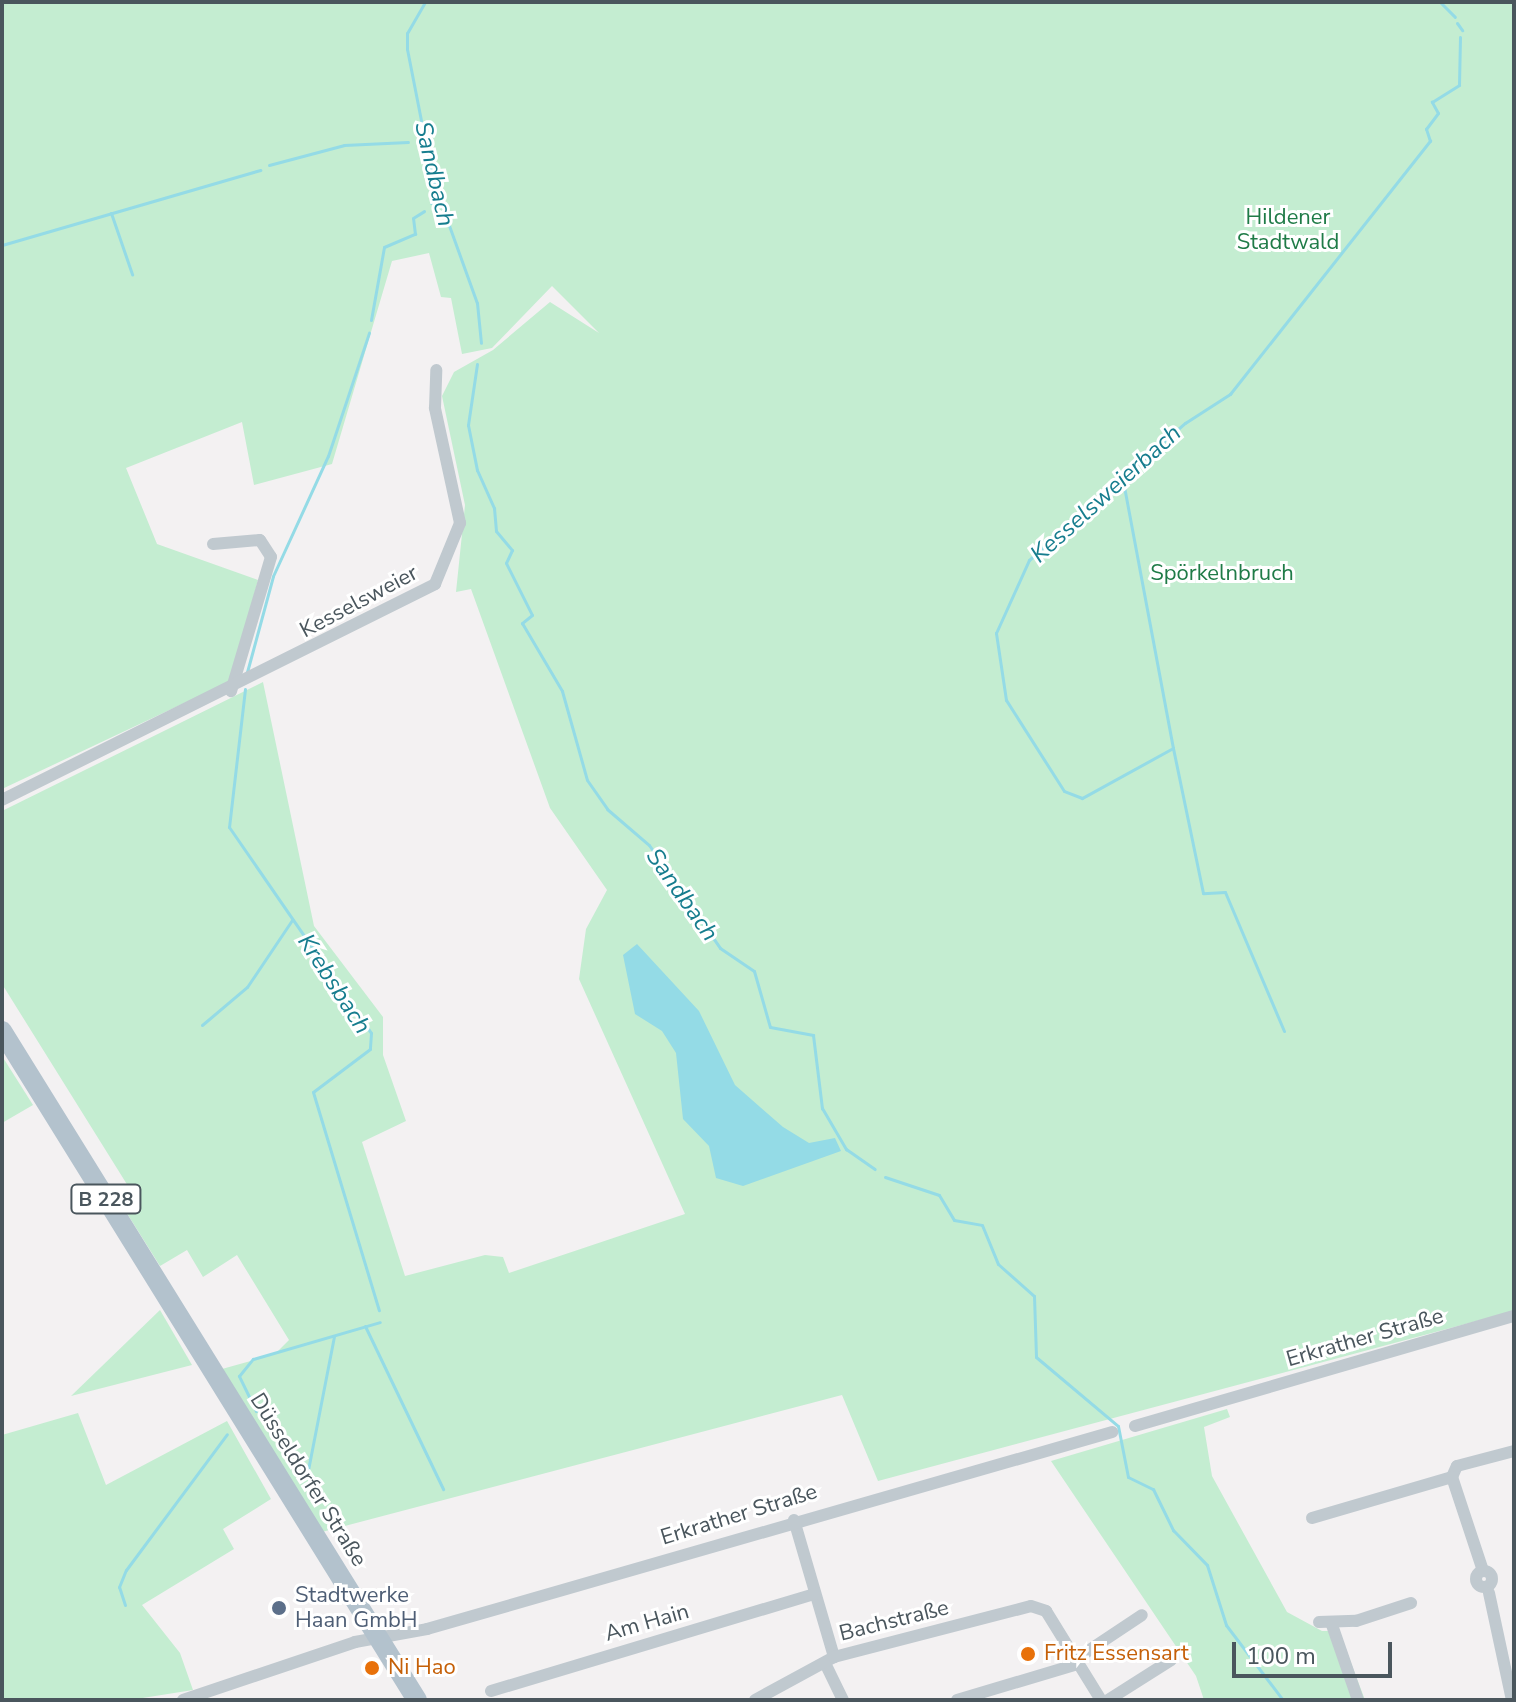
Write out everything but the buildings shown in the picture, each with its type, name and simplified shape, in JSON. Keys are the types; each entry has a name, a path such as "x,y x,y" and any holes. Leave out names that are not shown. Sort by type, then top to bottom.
{"main road":[{"name":"Düsseldorfer Straße","path":"2,1031 417,1700"}],"street":[{"name":"Kesselsweier","path":"2,800 419,597 447,567 460,523 435,408 436,370"},
{"path":"213,544 260,540 271,557 231,691"},
{"name":"Erkrather Straße","path":"1135,1426 1514,1316"},
{"name":"Erkrather Straße","path":"183,1700 378,1639 1112,1432"},
{"path":"1483,1571 1452,1477 1457,1466 1514,1451"},
{"path":"1312,1518 1452,1477"},
{"name":"Bachstraße","path":"794,1520 815,1594 829,1660 1031,1606 1046,1611 1101,1700"},
{"path":"1489,1593 1508,1652 1512,1700"},
{"name":"Am Hain","path":"491,1691 815,1594"},
{"path":"1358,1700 1326,1623 1411,1603"},
{"path":"957,1700 1077,1661 1142,1615"},
{"path":"755,1700 829,1660 843,1700"},
{"path":"1108,1700 1171,1660"}],"green space":[{"path":"2,2 1514,2 1514,1311 878,1481 842,1395 322,1532 222,1369 275,1354 289,1340 237,1255 203,1277 187,1250 160,1266 123,1207 128,1186 2,984 2,811 263,682 314,926 383,1017 383,1055 406,1121 362,1142 405,1276 485,1255 503,1257 509,1273 685,1214 579,979 586,929 607,890 550,808 471,589 456,592 465,505 442,396 454,372 493,350 550,302 599,333 552,286 492,348 462,354 451,298 441,297 429,253 392,261 332,464 254,485 242,422 126,468 157,544 258,580 231,681 2,789"},
{"path":"2,1056 33,1105 2,1123"},
{"path":"160,1310 192,1365 71,1396"},
{"path":"1227,1409 1230,1417 1204,1427 1212,1476 1287,1612 1322,1631 1339,1631 1365,1700 1204,1700 1196,1676 1051,1461"},
{"path":"78,1413 106,1485 227,1421 271,1499 223,1529 234,1549 142,1605 180,1653 193,1690 130,1700 2,1700 2,1435"}],"water":[{"path":"637,944 699,1011 735,1085 783,1127 809,1143 835,1138 841,1151 743,1186 716,1178 709,1146 683,1119 676,1053 662,1031 635,1014 623,955"}],"waterway":[{"name":"Sandbach","path":"425,2 407,33 407,49 433,181 477,303 481,343"},
{"name":"Kesselsweierbach","path":"1440,2 1455,17"},
{"name":"Kesselsweierbach","path":"1457,23 1462,30"},
{"name":"Kesselsweierbach","path":"1284,1031 1225,892 1203,893 1173,748 1082,798 1064,791 1006,700 996,633 1029,560 1185,423 1230,394 1430,141 1426,129 1438,113 1432,102 1459,85 1460,37"},
{"path":"269,165 344,145 408,142"},
{"path":"2,245 260,170"},
{"name":"Krebsbach","path":"431,203 433,181"},
{"name":"Krebsbach","path":"371,320 384,247 415,234 413,218 424,211"},
{"path":"111,213 132,274"},
{"name":"Krebsbach","path":"247,672 273,576 328,456 369,333"},
{"name":"Sandbach","path":"477,364 468,425 477,470 494,508 496,531 512,550 506,563 532,615 522,623 562,691 587,780 607,809 649,845 720,948 754,971 770,1027 813,1035 822,1108 846,1149 875,1169"},
{"path":"1123,481 1173,748"},
{"name":"Krebsbach","path":"245,689 229,827 371,1033 370,1049 313,1092 379,1310"},
{"path":"202,1025 247,987 292,920"},
{"name":"Sandbach","path":"885,1177 939,1195 954,1220 982,1225 998,1264 1034,1296 1036,1357 1118,1426 1128,1477 1153,1489 1173,1530 1207,1565 1226,1625 1283,1700"},
{"name":"Krebsbach","path":"256,1411 239,1376 253,1359 380,1322"},
{"path":"365,1326 443,1489"},
{"path":"308,1470 334,1336"},
{"name":"Krebsbach","path":"125,1605 119,1587 126,1570 227,1434"}],"place":[{"name":"Stadtwerke Haan GmbH","path":"279,1608"},
{"name":"Fritz Essensart","path":"1028,1654"},
{"name":"Ni Hao","path":"372,1668"}],"park label":[{"name":"Hildener Stadtwald","path":"1288,230"},
{"name":"Spörkelnbruch","path":"1222,574"}]}
